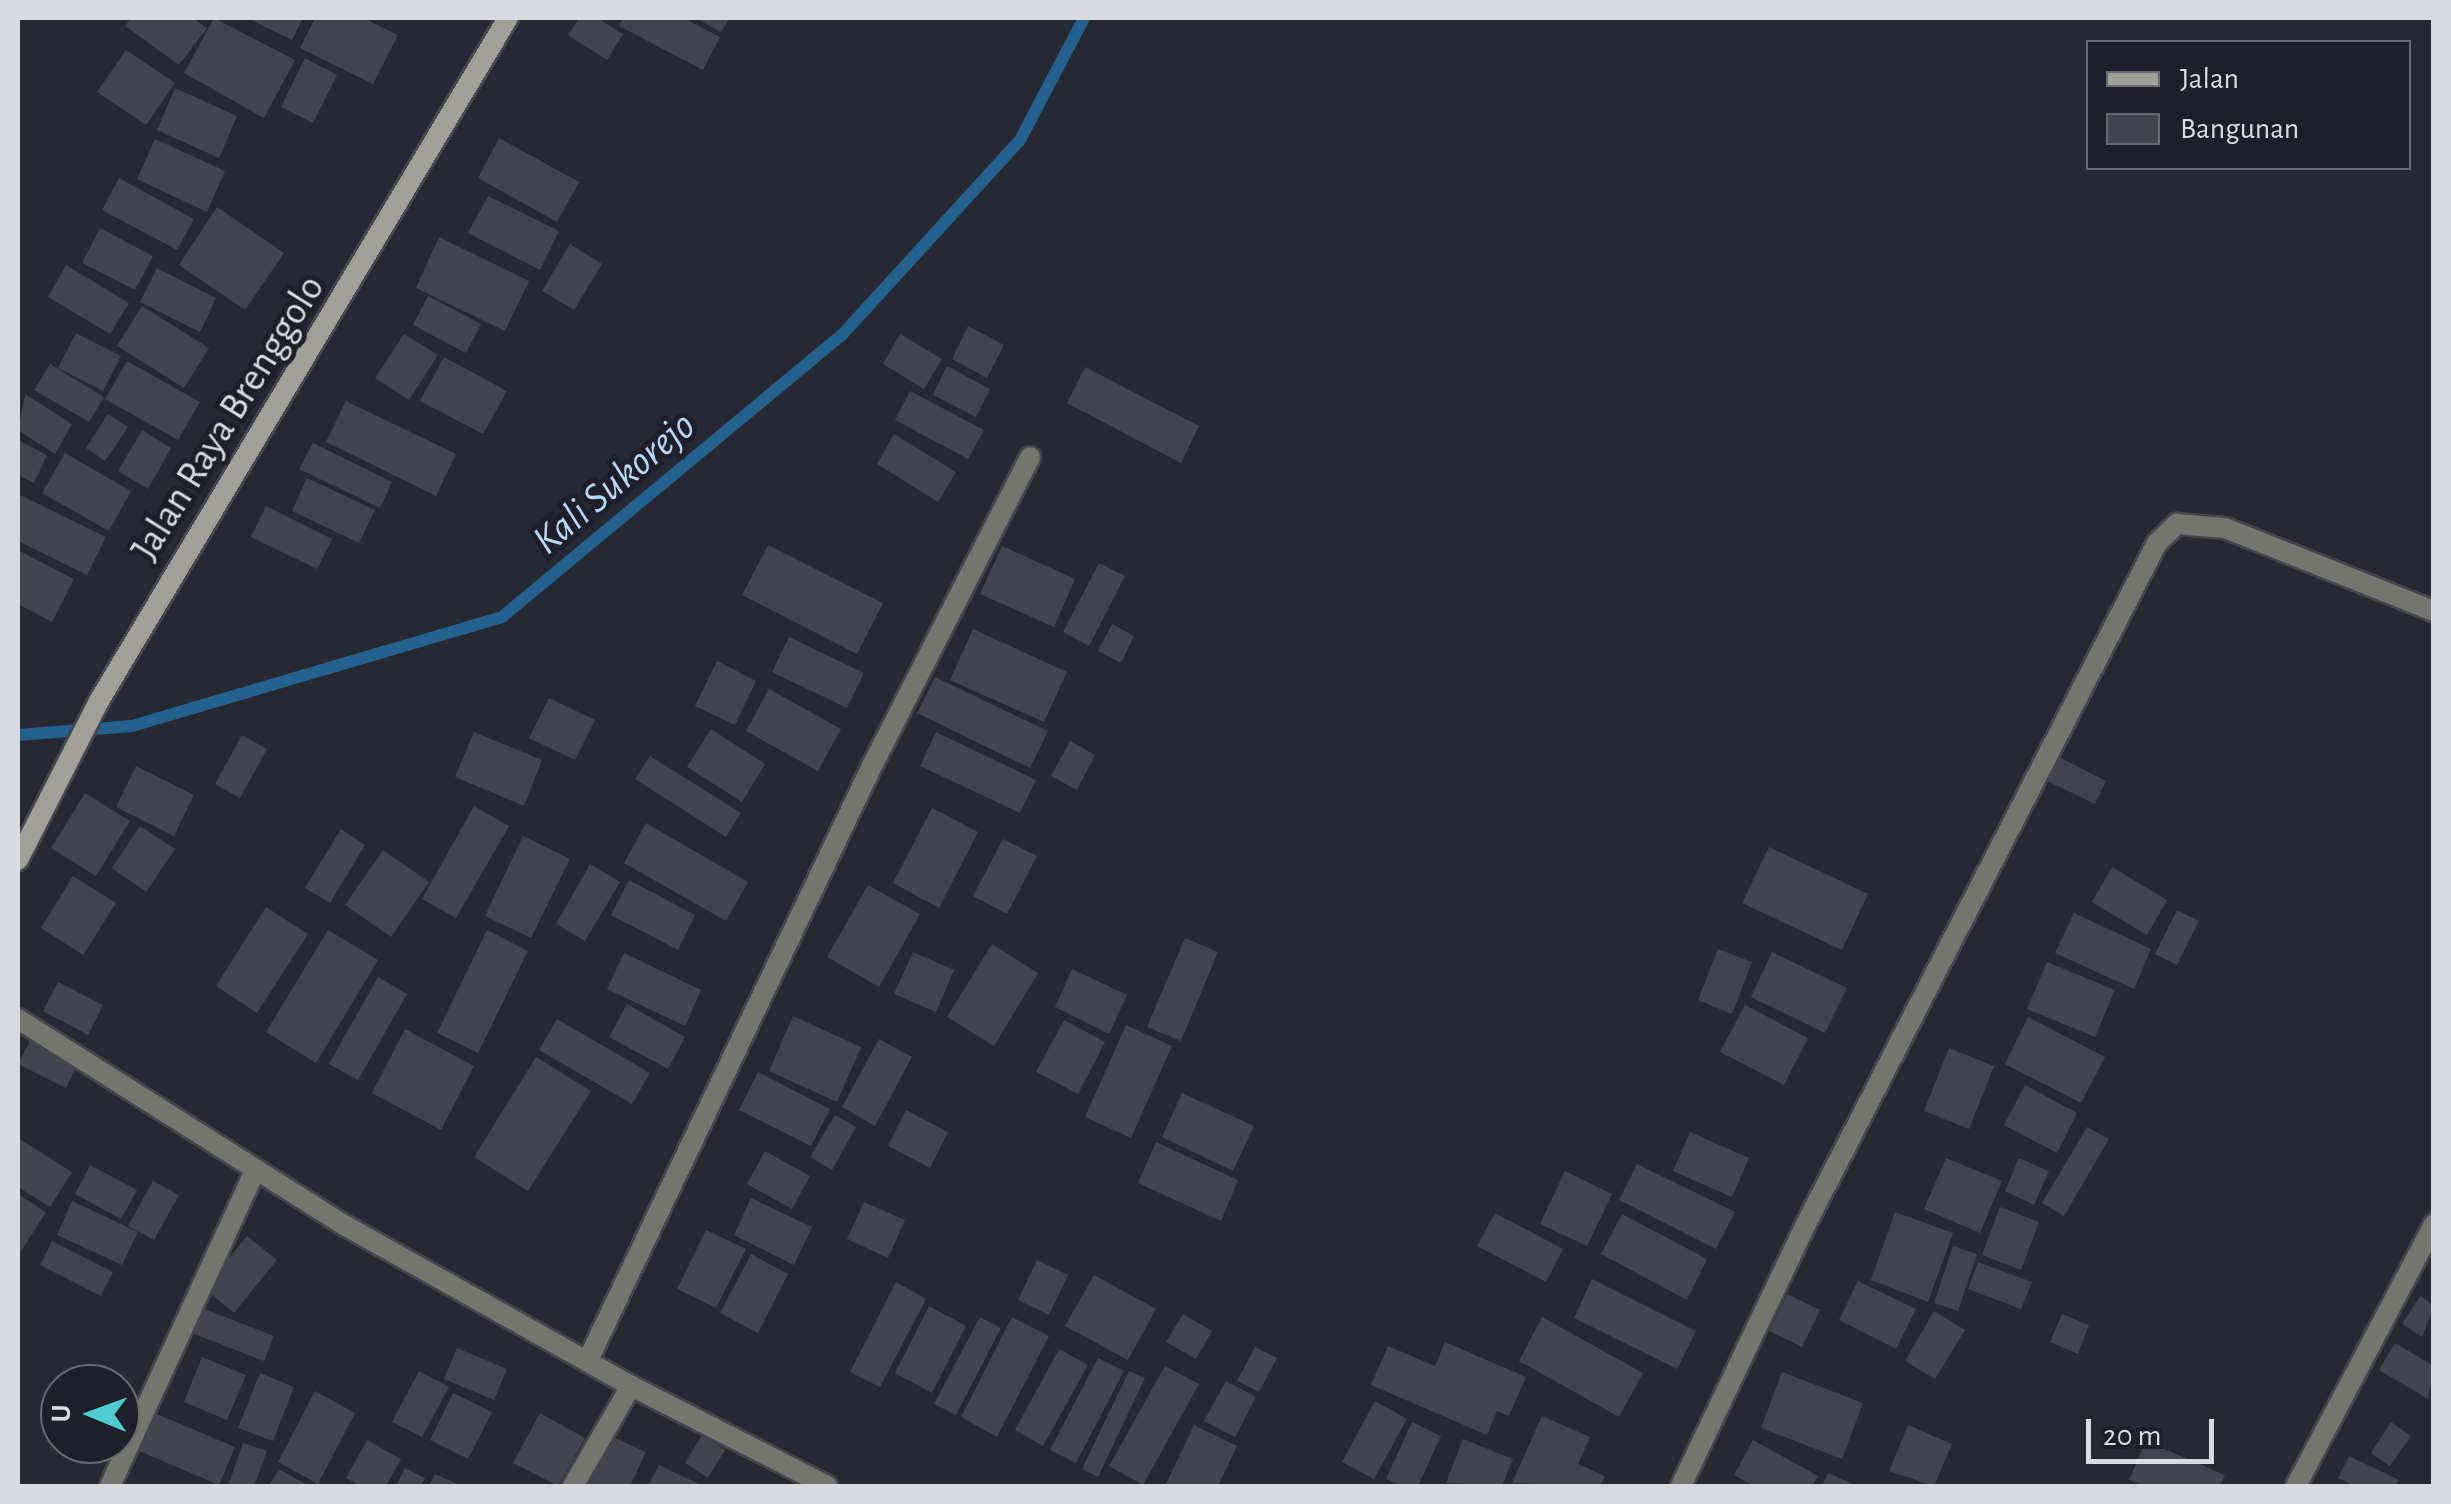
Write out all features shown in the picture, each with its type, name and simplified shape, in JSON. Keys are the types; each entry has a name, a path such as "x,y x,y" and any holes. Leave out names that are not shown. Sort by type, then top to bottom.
{"main road":[{"name":"Jalan Raya Brenggolo","path":"18,860 98,701 508,18"}],"street":[{"path":"588,1360 872,766 1030,457"},
{"path":"1681,1486 1806,1224 2157,543 2177,524 2226,528 2434,611"},
{"path":"18,1020 255,1171 631,1386 828,1486"},
{"path":"110,1486 255,1171"},
{"path":"2296,1486 2434,1224"},
{"path":"573,1486 631,1386"}],"building":[{"path":"131,18 193,18 207,28 179,65 125,26"},
{"path":"214,18 295,60 264,118 184,73"},
{"path":"247,18 303,18 292,40"},
{"path":"315,18 363,18 398,35 373,84 300,48"},
{"path":"579,18 597,18 623,34 607,60 568,35"},
{"path":"623,18 683,18 720,37 703,70 619,26"},
{"path":"695,18 730,18 721,32"},
{"path":"126,50 175,83 146,125 97,92"},
{"path":"305,58 337,75 313,123 281,107"},
{"path":"175,88 237,116 219,158 157,130"},
{"path":"499,138 579,182 557,222 478,178"},
{"path":"155,139 225,171 207,212 137,179"},
{"path":"119,178 194,219 177,250 102,210"},
{"path":"488,196 559,231 540,270 468,233"},
{"path":"217,207 284,253 245,310 179,265"},
{"path":"100,228 153,256 135,290 82,263"},
{"path":"439,237 529,281 505,331 416,288"},
{"path":"570,244 602,264 574,310 542,291"},
{"path":"66,265 129,303 110,334 48,297"},
{"path":"157,268 216,298 200,332 140,302"},
{"path":"428,296 481,324 466,353 413,325"},
{"path":"142,306 209,348 184,388 117,346"},
{"path":"968,326 1004,345 987,378 952,359"},
{"path":"76,333 121,356 103,391 58,368"},
{"path":"404,334 438,355 409,400 375,378"},
{"path":"900,334 942,359 924,389 883,364"},
{"path":"444,357 507,391 483,434 420,401"},
{"path":"127,361 200,402 178,440 105,399"},
{"path":"50,364 104,397 89,422 34,390"},
{"path":"947,366 990,389 976,417 933,395"},
{"path":"1085,367 1199,426 1181,463 1067,403"},
{"path":"910,391 984,430 968,459 895,420"},
{"path":"25,394 72,424 55,454 18,430"},
{"path":"346,401 456,454 436,496 326,442"},
{"path":"108,414 128,427 105,461 86,448"},
{"path":"142,430 171,448 148,489 118,471"},
{"path":"894,434 956,472 938,502 877,464"},
{"path":"18,440 47,455 34,483 18,475"},
{"path":"313,443 392,482 380,508 299,469"},
{"path":"65,453 131,491 109,531 42,493"},
{"path":"307,478 375,510 359,543 292,511"},
{"path":"18,494 106,537 87,575 18,541"},
{"path":"266,506 332,539 317,569 251,537"},
{"path":"768,545 883,603 857,654 742,595"},
{"path":"1002,546 1075,579 1054,627 980,594"},
{"path":"18,550 74,579 52,622 18,604"},
{"path":"1099,563 1125,576 1089,646 1063,632"},
{"path":"1112,624 1134,636 1121,663 1098,651"},
{"path":"973,629 1067,672 1044,722 950,680"},
{"path":"789,637 864,673 847,708 772,672"},
{"path":"717,661 756,681 735,725 695,706"},
{"path":"935,677 1048,731 1030,768 917,713"},
{"path":"769,689 841,729 818,771 746,731"},
{"path":"549,698 595,720 575,760 529,738"},
{"path":"711,729 765,764 742,802 687,767"},
{"path":"474,732 542,760 524,806 455,777"},
{"path":"936,732 1036,780 1020,813 920,766"},
{"path":"242,735 267,749 240,798 215,784"},
{"path":"1070,741 1095,755 1077,790 1051,776"},
{"path":"2055,755 2106,781 2095,804 2043,779"},
{"path":"650,756 741,813 726,837 635,779"},
{"path":"136,766 194,795 174,836 116,807"},
{"path":"85,793 130,821 96,876 51,848"},
{"path":"474,806 509,826 456,918 422,899"},
{"path":"932,808 978,832 939,908 893,883"},
{"path":"646,823 748,882 726,921 624,863"},
{"path":"140,826 175,849 146,892 112,868"},
{"path":"341,829 365,845 330,903 305,888"},
{"path":"523,836 570,859 531,938 485,916"},
{"path":"1003,839 1037,856 1007,914 973,896"},
{"path":"1769,847 1868,894 1842,950 1742,903"},
{"path":"383,850 429,882 391,937 345,905"},
{"path":"590,864 620,882 585,941 556,924"},
{"path":"2112,867 2167,900 2147,935 2092,902"},
{"path":"73,876 116,903 83,955 41,928"},
{"path":"629,880 695,915 678,950 611,915"},
{"path":"868,885 920,914 879,987 827,957"},
{"path":"266,907 308,934 257,1013 216,986"},
{"path":"2177,910 2199,921 2177,965 2155,954"},
{"path":"2074,913 2151,949 2134,989 2055,953"},
{"path":"328,930 378,960 316,1063 266,1032"},
{"path":"487,930 528,951 478,1053 437,1033"},
{"path":"1185,938 1218,952 1181,1041 1147,1027"},
{"path":"992,944 1038,973 994,1046 947,1017"},
{"path":"1718,949 1752,962 1732,1014 1698,1000"},
{"path":"913,952 954,970 936,1012 894,994"},
{"path":"1772,952 1847,988 1825,1033 1751,997"},
{"path":"624,953 701,990 685,1026 607,989"},
{"path":"2047,962 2115,990 2095,1037 2027,1009"},
{"path":"1072,969 1127,995 1109,1034 1055,1007"},
{"path":"378,977 407,994 358,1080 329,1064"},
{"path":"58,982 103,1005 88,1035 43,1011"},
{"path":"627,1004 685,1037 668,1069 609,1037"},
{"path":"1745,1005 1808,1038 1784,1085 1720,1052"},
{"path":"793,1016 861,1047 837,1102 769,1071"},
{"path":"2028,1017 2105,1057 2081,1103 2005,1064"},
{"path":"557,1019 650,1073 632,1104 539,1050"},
{"path":"1064,1020 1105,1042 1078,1094 1036,1072"},
{"path":"1126,1025 1172,1046 1131,1138 1085,1117"},
{"path":"405,1029 474,1066 441,1130 372,1093"},
{"path":"31,1039 78,1063 66,1088 18,1064"},
{"path":"879,1039 912,1057 875,1126 842,1107"},
{"path":"1949,1048 1994,1066 1969,1129 1924,1111"},
{"path":"536,1057 591,1091 528,1191 474,1157"},
{"path":"758,1072 830,1109 811,1146 739,1110"},
{"path":"2025,1085 2077,1113 2057,1153 2004,1125"},
{"path":"1182,1093 1254,1126 1233,1171 1162,1137"},
{"path":"906,1110 948,1132 930,1168 888,1146"},
{"path":"835,1115 856,1127 832,1170 810,1157"},
{"path":"2087,1127 2109,1139 2064,1216 2042,1203"},
{"path":"1690,1132 1749,1158 1732,1197 1673,1171"},
{"path":"18,1138 72,1172 50,1207 18,1187"},
{"path":"1156,1142 1238,1180 1221,1221 1138,1183"},
{"path":"765,1151 810,1176 792,1209 747,1184"},
{"path":"1946,1158 2002,1181 1980,1233 1924,1209"},
{"path":"2019,1158 2049,1171 2034,1205 2005,1191"},
{"path":"1637,1164 1735,1212 1716,1249 1619,1200"},
{"path":"90,1165 137,1190 121,1219 75,1194"},
{"path":"1565,1171 1612,1194 1587,1246 1540,1224"},
{"path":"153,1181 179,1195 154,1240 128,1226"},
{"path":"18,1194 46,1212 18,1256"},
{"path":"751,1198 812,1227 794,1265 734,1235"},
{"path":"72,1201 138,1232 122,1265 57,1235"},
{"path":"864,1202 905,1220 888,1258 847,1239"},
{"path":"2000,1207 2039,1222 2021,1270 1982,1255"},
{"path":"1895,1212 1953,1233 1928,1302 1871,1280"},
{"path":"1495,1213 1563,1249 1546,1282 1477,1246"},
{"path":"1622,1214 1707,1259 1687,1300 1601,1254"},
{"path":"706,1230 746,1249 716,1308 677,1289"},
{"path":"247,1236 277,1260 234,1313 204,1288"},
{"path":"52,1241 113,1272 101,1296 40,1265"},
{"path":"1953,1246 1977,1254 1958,1311 1934,1303"},
{"path":"751,1254 788,1274 758,1333 720,1313"},
{"path":"1037,1260 1068,1275 1049,1315 1018,1300"},
{"path":"1978,1262 2032,1282 2021,1309 1968,1289"},
{"path":"1094,1275 1156,1309 1128,1360 1065,1326"},
{"path":"1592,1279 1696,1331 1677,1369 1574,1318"},
{"path":"1858,1281 1916,1309 1896,1349 1839,1320"},
{"path":"896,1282 926,1299 880,1387 850,1372"},
{"path":"1787,1294 1820,1310 1802,1347 1769,1331"},
{"path":"2420,1296 2434,1306 2422,1337 2402,1324"},
{"path":"929,1306 966,1326 932,1393 895,1373"},
{"path":"202,1308 274,1336 264,1361 192,1333"},
{"path":"1934,1311 1965,1330 1935,1379 1905,1361"},
{"path":"1183,1314 1212,1331 1196,1359 1166,1342"},
{"path":"2062,1314 2089,1325 2078,1354 2050,1342"},
{"path":"980,1317 1001,1328 956,1415 934,1404"},
{"path":"1012,1317 1049,1336 997,1437 961,1417"},
{"path":"1542,1317 1643,1373 1619,1417 1519,1361"},
{"path":"1445,1342 1526,1377 1509,1416 1497,1411 1487,1435 1371,1385 1388,1346 1435,1366"},
{"path":"2395,1343 2434,1366 2428,1399 2379,1370"},
{"path":"1255,1347 1277,1358 1259,1392 1237,1381"},
{"path":"457,1348 507,1369 494,1400 444,1379"},
{"path":"1059,1349 1088,1365 1043,1446 1015,1430"},
{"path":"202,1357 246,1375 227,1420 184,1402"},
{"path":"1098,1358 1124,1371 1076,1463 1050,1450"},
{"path":"1165,1366 1199,1384 1143,1485 1109,1466"},
{"path":"419,1371 449,1387 422,1437 392,1422"},
{"path":"1129,1371 1145,1378 1098,1477 1082,1469"},
{"path":"1782,1372 1863,1403 1842,1459 1761,1428"},
{"path":"260,1373 294,1387 273,1441 238,1428"},
{"path":"1226,1381 1256,1397 1235,1437 1204,1421"},
{"path":"315,1391 355,1413 318,1484 278,1462"},
{"path":"453,1393 492,1412 468,1459 430,1440"},
{"path":"1375,1401 1407,1419 1374,1479 1342,1462"},
{"path":"147,1410 235,1447 219,1485 140,1451 140,1428"},
{"path":"540,1413 585,1438 558,1486 513,1463"},
{"path":"1542,1416 1590,1437 1578,1464 1605,1476 1600,1486 1512,1483"},
{"path":"1412,1422 1441,1436 1418,1486 1403,1486 1386,1479"},
{"path":"2391,1422 2411,1436 2390,1466 2371,1453"},
{"path":"1194,1425 1237,1446 1218,1486 1165,1486"},
{"path":"1908,1425 1952,1444 1934,1486 1889,1471"},
{"path":"702,1435 725,1450 708,1478 685,1463"},
{"path":"611,1436 646,1452 630,1486 588,1486"},
{"path":"1463,1439 1513,1459 1502,1486 1446,1483"},
{"path":"367,1440 401,1459 386,1486 361,1486 346,1478"},
{"path":"1753,1440 1818,1476 1812,1486 1754,1486 1734,1475"},
{"path":"2146,1441 2225,1475 2220,1486 2145,1486 2129,1480"},
{"path":"243,1443 267,1451 254,1486 228,1486"},
{"path":"2349,1456 2399,1480 2395,1486 2355,1486 2338,1478"},
{"path":"659,1465 703,1486 648,1486"},
{"path":"405,1468 425,1478 421,1486 396,1486"},
{"path":"279,1469 309,1486 269,1486"},
{"path":"1828,1473 1857,1486 1822,1486"},
{"path":"435,1474 462,1486 429,1486"}],"waterway":[{"name":"Kali Sukorejo","path":"18,735 132,726 502,617 841,336 1020,140 1084,18"}]}
